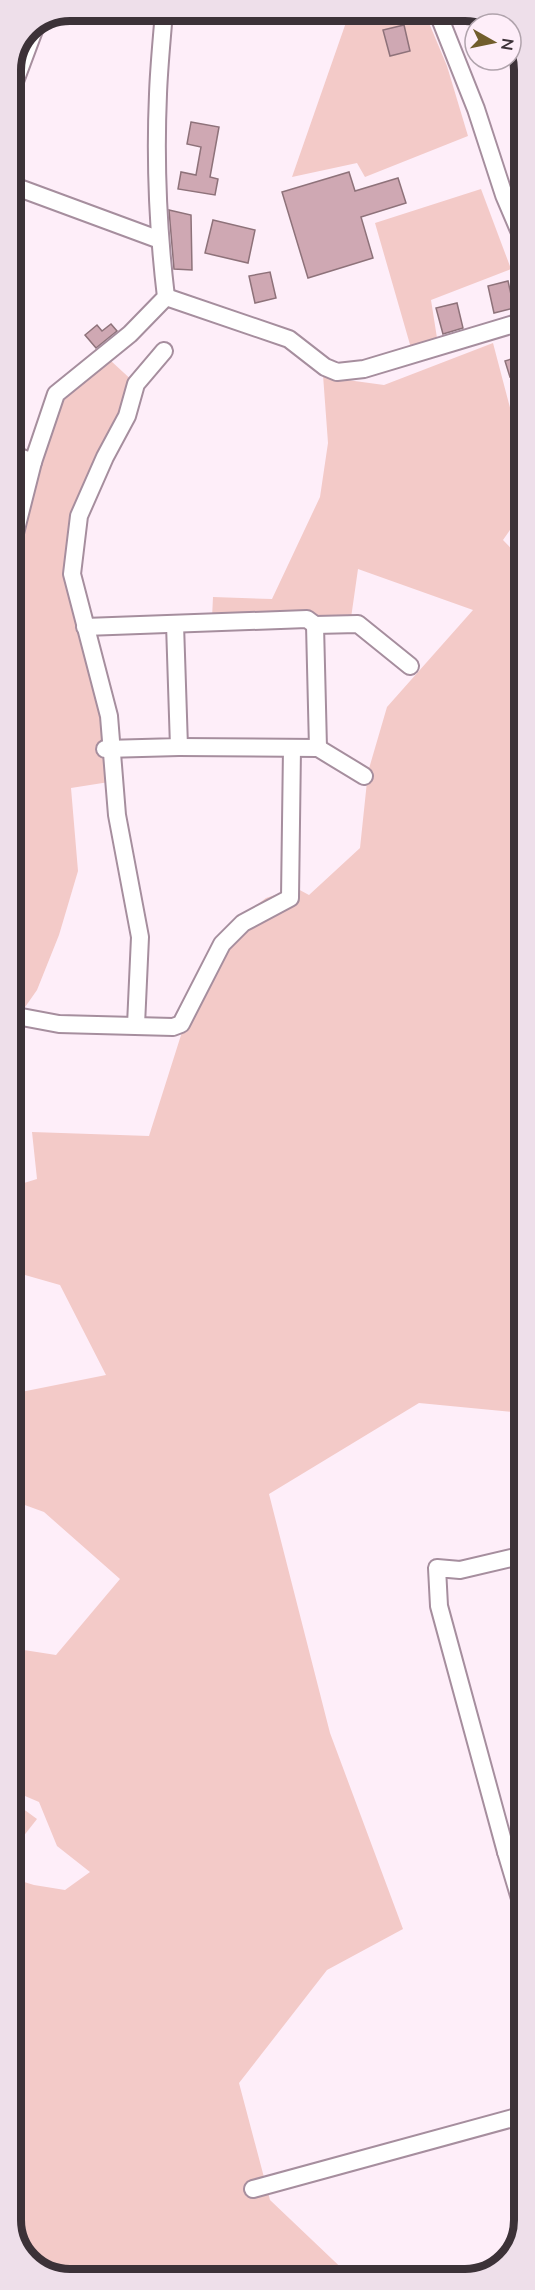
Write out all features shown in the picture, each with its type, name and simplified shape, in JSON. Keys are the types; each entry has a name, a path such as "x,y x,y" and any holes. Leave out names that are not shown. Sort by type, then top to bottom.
{"street":[{"path":"163,21 157,140 160,240 166,297"},
{"path":"441,21 476,109 514,218"},
{"path":"22,61 29,43"},
{"path":"21,189 160,240"},
{"path":"166,297 289,339 325,367 338,372 364,369 514,324"},
{"path":"21,509 33,462 56,394 130,334 166,297"},
{"path":"136,1025 140,937 117,815 108,748 109,716 72,574 79,516 105,457 127,416 136,384 164,351"},
{"path":"21,458 33,462"},
{"path":"85,627 307,619 315,625 358,624 411,666"},
{"path":"175,624 179,747"},
{"path":"315,625 318,748"},
{"path":"108,748 318,748 364,776"},
{"path":"21,1017 59,1024 173,1027 181,1024 222,944 243,923 290,898 292,748"},
{"path":"514,1557 460,1569 437,1568 439,1606 514,1879"},
{"path":"506,1852 514,1849"},
{"path":"253,2189 514,2118"}],"shaded area":[{"path":"347,21 428,21 447,66 468,136 365,177 357,163 292,177"},
{"path":"481,189 511,269 431,300 437,338 411,348 375,223"},
{"path":"493,343 514,423 514,524 503,540 514,552 514,1412 419,1403 269,1494 330,1733 403,1929 327,1970 239,2083 270,2200 342,2269 67,2269 51,2265 38,2257 25,2239 22,2229 21,1881 65,1890 90,1872 57,1846 39,1802 21,1794 21,1650 56,1655 120,1579 44,1512 21,1504 21,1392 106,1375 60,1285 21,1274 21,1184 37,1179 32,1132 149,1136 195,991 237,920 266,898 296,888 309,895 360,848 368,772 387,707 473,610 358,569 351,618 212,618 213,597 272,599 320,497 328,443 323,375 384,385"},
{"path":"111,361 136,384 68,540 106,742 109,782 71,788 78,871 59,935 37,990 21,1010 21,534 54,402 83,378"},
{"path":"21,1807 37,1819 21,1839"}],"building":[{"path":"404,25 410,51 390,56 383,30"},
{"path":"191,122 219,127 210,177 218,179 215,195 178,189 181,172 196,175 201,147 187,144"},
{"path":"349,172 355,191 398,178 406,203 361,217 373,258 308,278 282,192"},
{"path":"169,210 191,215 192,270 174,269"},
{"path":"213,220 255,230 248,263 205,253"},
{"path":"270,272 276,298 255,303 249,276"},
{"path":"508,281 514,308 494,313 488,286"},
{"path":"457,303 463,328 443,334 436,308"},
{"path":"111,324 117,331 96,348 85,335 97,325 102,331"},
{"path":"514,358 514,376 510,377 505,361"}]}
